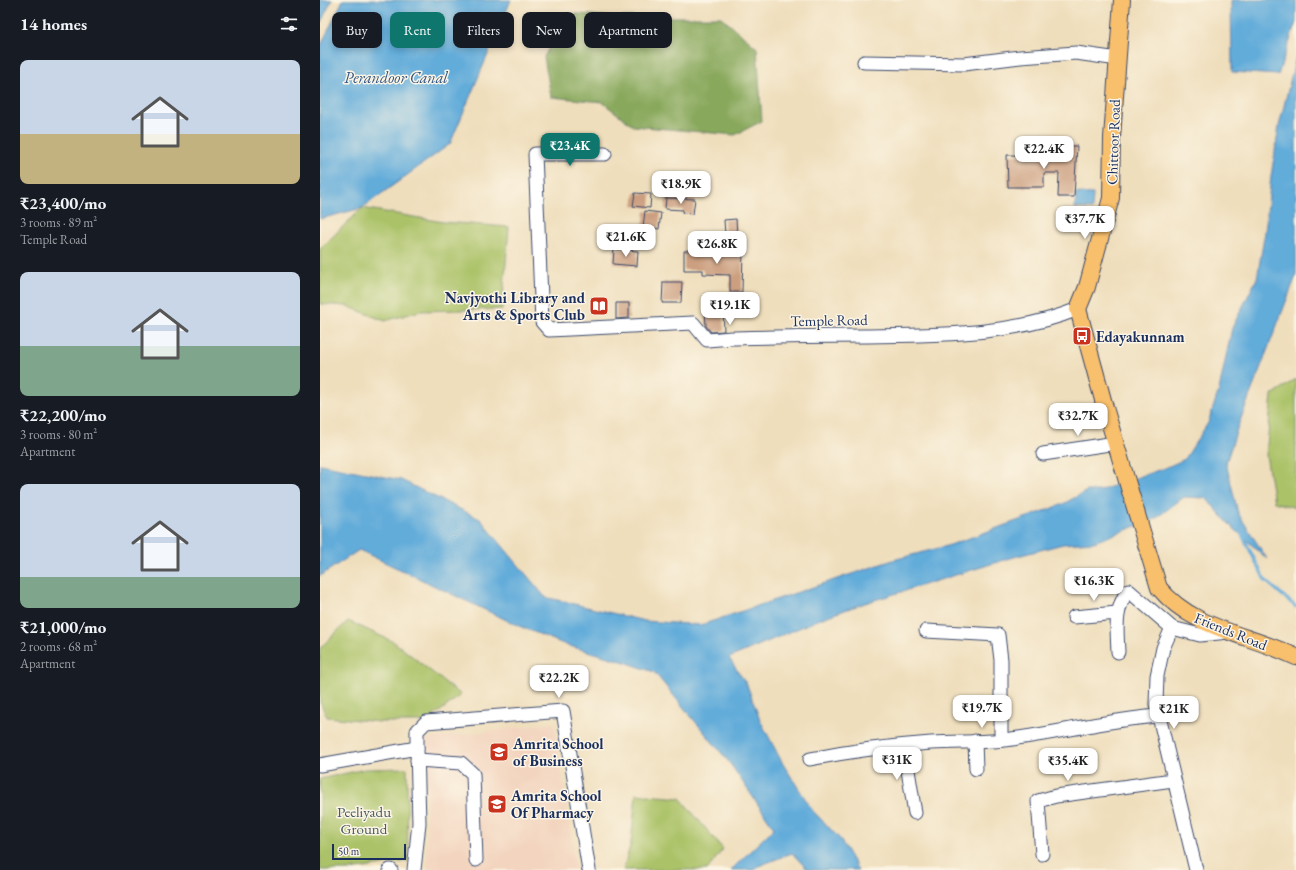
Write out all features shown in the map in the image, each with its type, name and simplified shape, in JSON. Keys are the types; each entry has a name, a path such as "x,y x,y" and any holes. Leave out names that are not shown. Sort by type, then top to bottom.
{"main road":[{"name":"Chittoor Road","path":"1078,309 1087,287 1111,198 1112,138 1122,0"},
{"path":"1078,309 1116,443"},
{"name":"Friends Road","path":"1116,443 1155,580 1165,596 1188,614 1228,632 1296,657"}],"street":[{"path":"864,62 964,64 1020,57 1076,53 1118,59"},
{"name":"Temple Road","path":"604,154 535,154 542,322 549,330 694,323 707,340 931,335 967,333 1023,326 1062,316 1078,309"},
{"path":"1043,454 1116,443"},
{"path":"1118,652 1117,613 1122,599 1128,590 1172,628 1200,635 1228,632"},
{"path":"1074,617 1117,613"},
{"path":"1172,628 1163,648 1157,676 1155,694 1157,716 1196,870"},
{"path":"926,631 998,635 1001,660 1001,740"},
{"path":"414,870 419,823 417,731 426,722 563,711 589,870"},
{"path":"810,759 852,751 1028,737 1093,724 1157,716"},
{"path":"975,741 976,769"},
{"path":"904,746 915,813"},
{"path":"320,765 417,754 461,763 473,774 476,860"},
{"path":"1042,854 1038,801 1056,796 1173,780"}],"shaded area":[{"name":"Amrita School Of Pharmacy","path":"554,723 576,870 427,870 426,739"}],"green space":[{"path":"576,14 584,14 584,48 672,48 672,17 721,17 757,48 762,121 735,135 633,126 602,102 551,97 544,57 549,48 576,48"},
{"path":"362,208 443,222 509,227 502,309 420,311 385,321 347,306 320,304 320,249"},
{"path":"1296,379 1296,508 1274,502 1266,455 1272,395"},
{"path":"348,621 394,642 461,695 426,722 380,722 327,717 320,702 320,648"},
{"name":"Peeliyadu Ground","path":"407,768 408,861 350,870 320,870 320,779 365,769"},
{"path":"636,794 680,798 723,849 707,870 623,870 631,843"}],"water":[{"path":"320,0 332,0 320,24"},
{"name":"Perandoor Canal","path":"343,0 511,0 506,12 453,12 453,48 491,48 450,144 362,208 320,219 320,47 332,22 332,48 382,48 382,12 337,12"},
{"path":"1231,0 1296,0 1296,22 1278,75 1232,72"},
{"path":"1296,57 1296,276 1238,426 1226,463 1238,513 1267,559 1229,524 1206,498 1184,497 1155,519 1094,542 1063,544 1014,557 865,603 825,617 729,658 747,685 760,720 783,764 813,811 840,839 858,870 808,870 792,853 761,865 755,870 731,870 774,828 729,762 654,672 566,645 519,626 359,550 320,576 320,464 401,480 480,519 545,597 645,621 701,625 893,560 950,545 1061,505 1087,491 1099,491 1167,467 1185,459 1208,423 1219,390 1232,328 1257,278 1265,232 1271,176 1279,126"},
{"path":"1076,193 1093,194 1092,209 1075,208"}],"building":[{"path":"1055,146 1077,146 1074,197 1058,197 1059,173 1044,173 1044,187 1008,187 1007,155 1055,156"},
{"path":"635,193 651,194 650,208 633,206"},
{"path":"666,198 695,199 693,214 682,213 683,210 665,209"},
{"path":"645,211 661,213 659,229 643,227"},
{"path":"736,219 737,234 725,235 724,220"},
{"path":"703,248 721,248 721,252 743,251 742,292 730,292 730,275 703,274 703,270 684,270 684,251 703,250"},
{"path":"614,249 638,251 637,266 613,264"},
{"path":"663,282 682,282 681,303 662,303"},
{"path":"616,303 629,303 629,318 616,319"},
{"path":"723,309 724,331 711,332 706,326 705,310"}],"waterway":[{"path":"1240,531 1265,580 1296,607"}],"place":[{"name":"Navjyothi Library and Arts & Sports Club","path":"599,306"},
{"name":"Edayakunnam","path":"1082,336"},
{"name":"Amrita School of Business","path":"499,752"},
{"name":"Amrita School Of Pharmacy","path":"497,804"}]}
